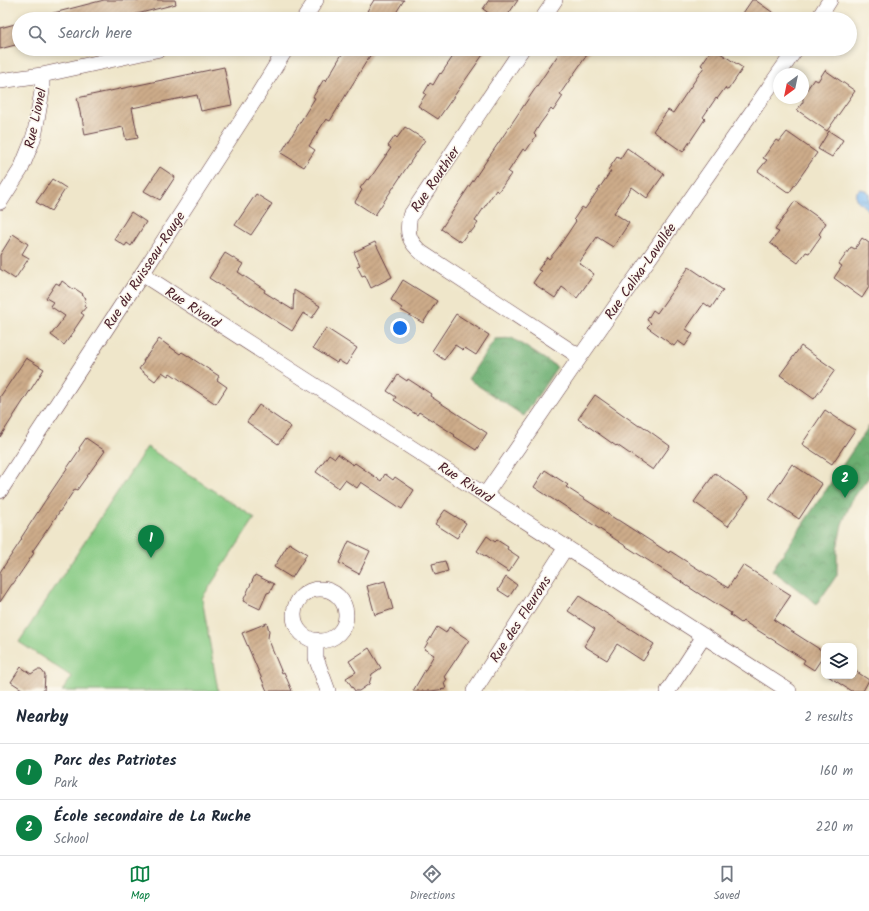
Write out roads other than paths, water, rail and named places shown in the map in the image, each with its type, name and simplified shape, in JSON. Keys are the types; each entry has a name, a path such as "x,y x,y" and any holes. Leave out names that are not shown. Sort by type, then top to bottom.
{"street":[{"path":"308,12 316,0"},
{"path":"547,12 555,0"},
{"path":"822,12 830,0"},
{"path":"0,82 42,75 128,56"},
{"name":"Rue du Ruisseau-Rouge","path":"0,490 142,274 282,56"},
{"name":"Rue Routhier","path":"517,56 410,216 408,233 415,248 580,357"},
{"name":"Rue Calixa-Lavallée","path":"486,495 580,357 791,56"},
{"name":"Rue Lionel","path":"0,202 21,169 32,142 42,90 42,75"},
{"name":"Rue Rivard","path":"142,274 789,691"},
{"name":"Rue des Fleurons","path":"474,691 566,547"},
{"path":"668,691 704,636"},
{"path":"316,640 316,658 328,691"}],"water":[{"path":"860,189 865,190 869,194 869,211 856,199 856,193"}],"place":[{"name":"École secondaire de La Ruche","path":"845,498"},
{"name":"Parc des Patriotes","path":"151,558"}]}
